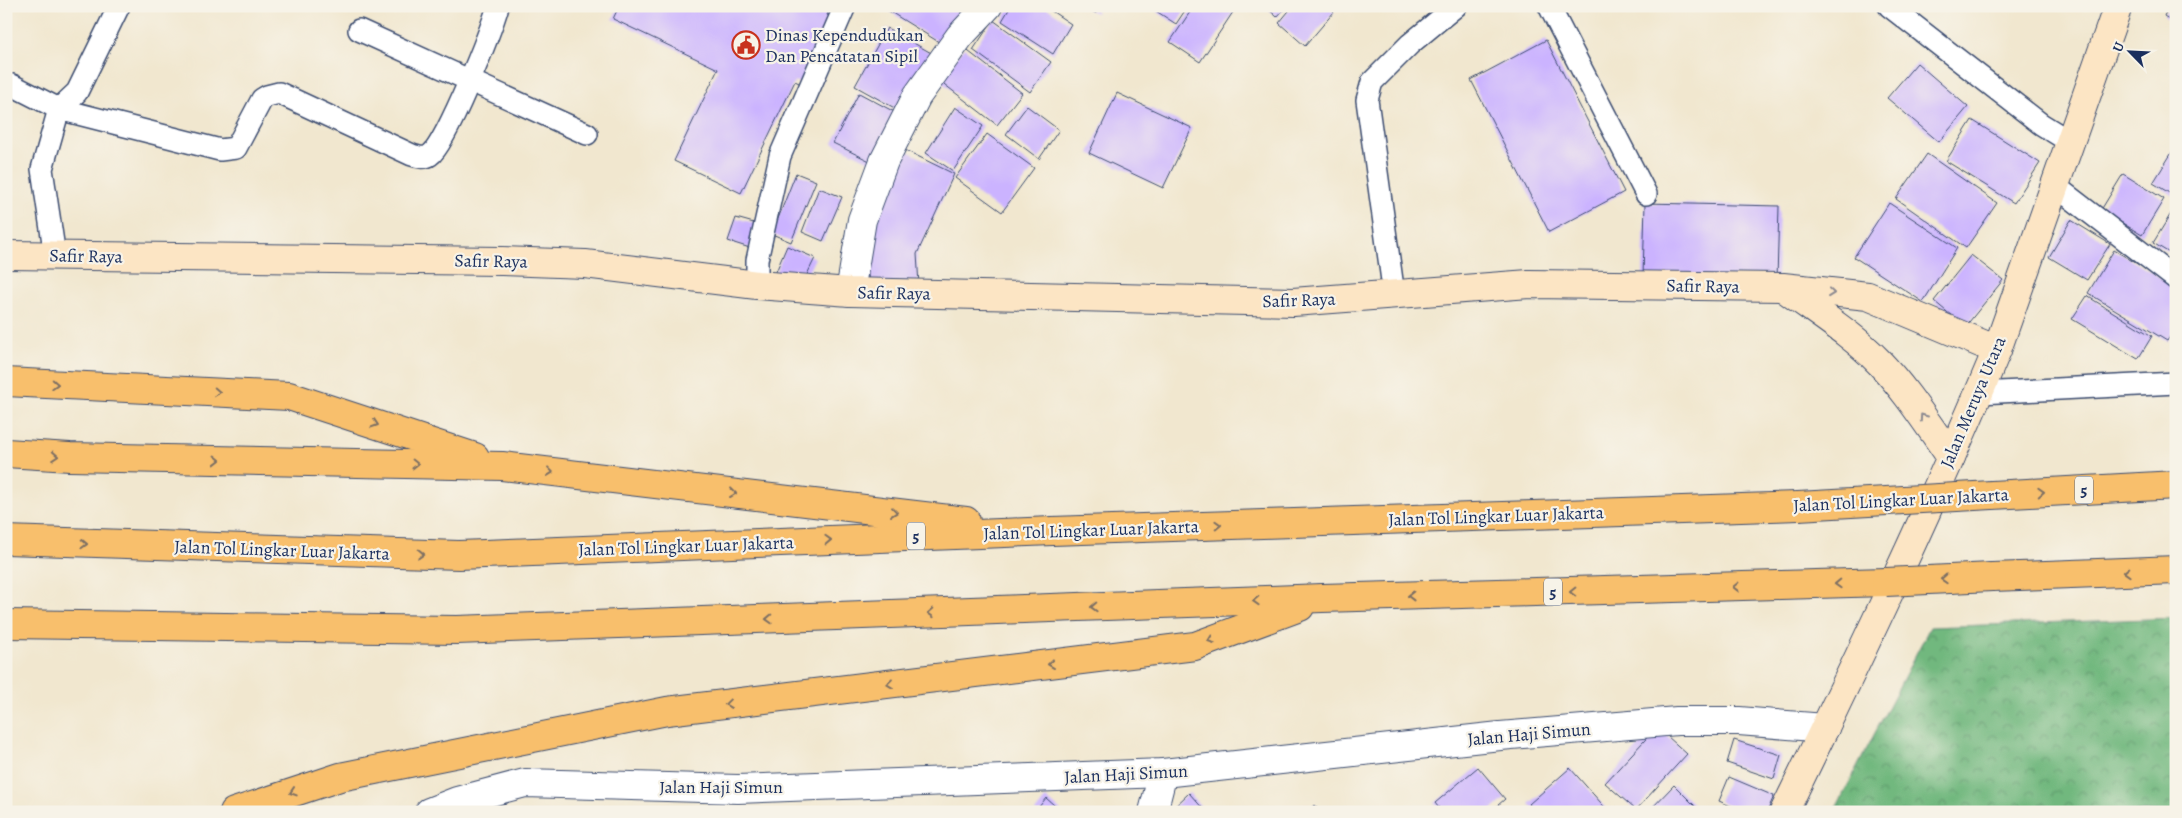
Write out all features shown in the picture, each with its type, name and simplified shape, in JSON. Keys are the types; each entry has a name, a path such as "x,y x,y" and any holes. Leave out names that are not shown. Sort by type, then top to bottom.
{"highway":[{"path":"6,382 290,396 502,466"},
{"path":"6,452 70,457 502,466 1052,531"},
{"name":"Jalan Tol Lingkar Luar Jakarta","path":"6,540 459,555 1052,531 1798,506 2176,485"},
{"name":"5","path":"6,624 457,630 1322,598 1784,586 2176,570"},
{"path":"234,812 340,777 667,711 1194,646 1322,598"}],"street":[{"path":"850,292 862,220 884,161 917,96 960,36 988,6"},
{"name":"Jalan Meruya Utara","path":"1784,812 1951,457 1997,350 2118,6"},
{"name":"Safir Raya","path":"6,255 502,261 585,264 757,285 850,292 1293,302 1529,284 1783,288 1868,296 1997,350"},
{"path":"1783,288 1853,338 1878,361 1899,384 1951,457"},
{"name":"Jalan Haji Simun","path":"429,812 457,801 473,804 525,783 738,789 1163,774 1500,736 1677,721 1739,721 1825,728"},
{"path":"1153,812 1163,774"},
{"path":"738,789 755,812"}],"lane":[{"path":"55,256 42,169 59,110 77,92 119,6"},
{"path":"6,86 12,85 59,110 220,150 236,148 262,100 267,96 279,93 412,155 423,158 432,153 443,136 469,82 498,6"},
{"path":"757,285 757,260 780,156 845,6"},
{"path":"1394,295 1367,100 1369,89 1372,82 1410,44 1456,6"},
{"path":"1549,6 1646,194"},
{"path":"1889,6 2041,124 2070,142"},
{"path":"359,30 469,82 587,134"},
{"path":"2054,185 2176,279"},
{"path":"1979,393 2176,383"}],"green space":[{"path":"2176,618 2176,812 1834,812 1930,627"}],"building":[{"name":"Dinas Kependudukan Dan Pencatatan Sipil","path":"619,6 831,6 827,15 837,20 805,86 795,81 741,193 674,161 718,69 613,19"},
{"path":"885,6 966,6 942,44 884,8"},
{"path":"1011,6 1044,6 1071,24 1053,54 1002,21"},
{"path":"1080,6 1098,6 1096,13"},
{"path":"1159,6 1188,6 1176,24 1156,11"},
{"path":"1194,6 1237,6 1200,62 1170,42"},
{"path":"1265,6 1287,6 1277,17"},
{"path":"1293,6 1328,6 1334,12 1305,46 1279,23"},
{"path":"2169,6 2176,6 2176,24 2164,16"},
{"path":"993,20 1051,62 1030,92 973,50"},
{"path":"887,28 933,54 900,111 855,86"},
{"path":"1546,40 1624,192 1549,232 1471,80"},
{"path":"964,48 1022,93 997,125 940,81"},
{"path":"1917,63 1968,107 1939,142 1887,98"},
{"path":"859,93 902,116 878,165 833,143"},
{"path":"1117,93 1192,128 1163,188 1089,153"},
{"path":"1027,106 1059,130 1039,159 1006,134"},
{"path":"955,107 983,126 953,171 926,153"},
{"path":"1972,120 2040,163 2014,203 1946,161"},
{"path":"987,134 1034,168 1002,212 955,178"},
{"path":"2176,146 2176,197 2153,183"},
{"path":"903,149 954,174 917,254 919,285 869,288 865,230"},
{"path":"1927,154 1997,203 1966,248 1896,199"},
{"path":"796,173 816,181 791,242 772,234"},
{"path":"2123,174 2164,199 2142,235 2101,210"},
{"path":"819,188 842,197 823,241 802,232"},
{"path":"1645,203 1779,206 1777,280 1643,277"},
{"path":"1889,203 1957,248 1923,302 1854,257"},
{"path":"2172,212 2176,215 2176,257 2153,243"},
{"path":"736,218 761,225 753,249 728,241"},
{"path":"2071,220 2110,244 2087,280 2049,257"},
{"path":"787,246 815,258 802,285 775,274"},
{"path":"2114,250 2176,287 2176,328 2167,341 2088,293"},
{"path":"1971,255 2003,280 1965,327 1934,301"},
{"path":"2087,296 2152,336 2138,359 2072,319"},
{"path":"1657,727 1687,754 1636,810 1605,783"},
{"path":"1734,740 1781,755 1774,779 1727,763"},
{"path":"1478,767 1505,799 1490,812 1442,812 1435,803"},
{"path":"1570,768 1609,812 1536,812 1529,804"},
{"path":"1729,777 1774,796 1767,812 1744,812 1719,801"},
{"path":"1674,785 1701,812 1648,812"},
{"path":"1189,793 1206,812 1169,812"},
{"path":"1046,798 1062,812 1035,812"},
{"path":"1314,805 1321,812 1308,812"}],"place":[{"name":"Dinas Kependudukan Dan Pencatatan Sipil","path":"746,45"}]}
